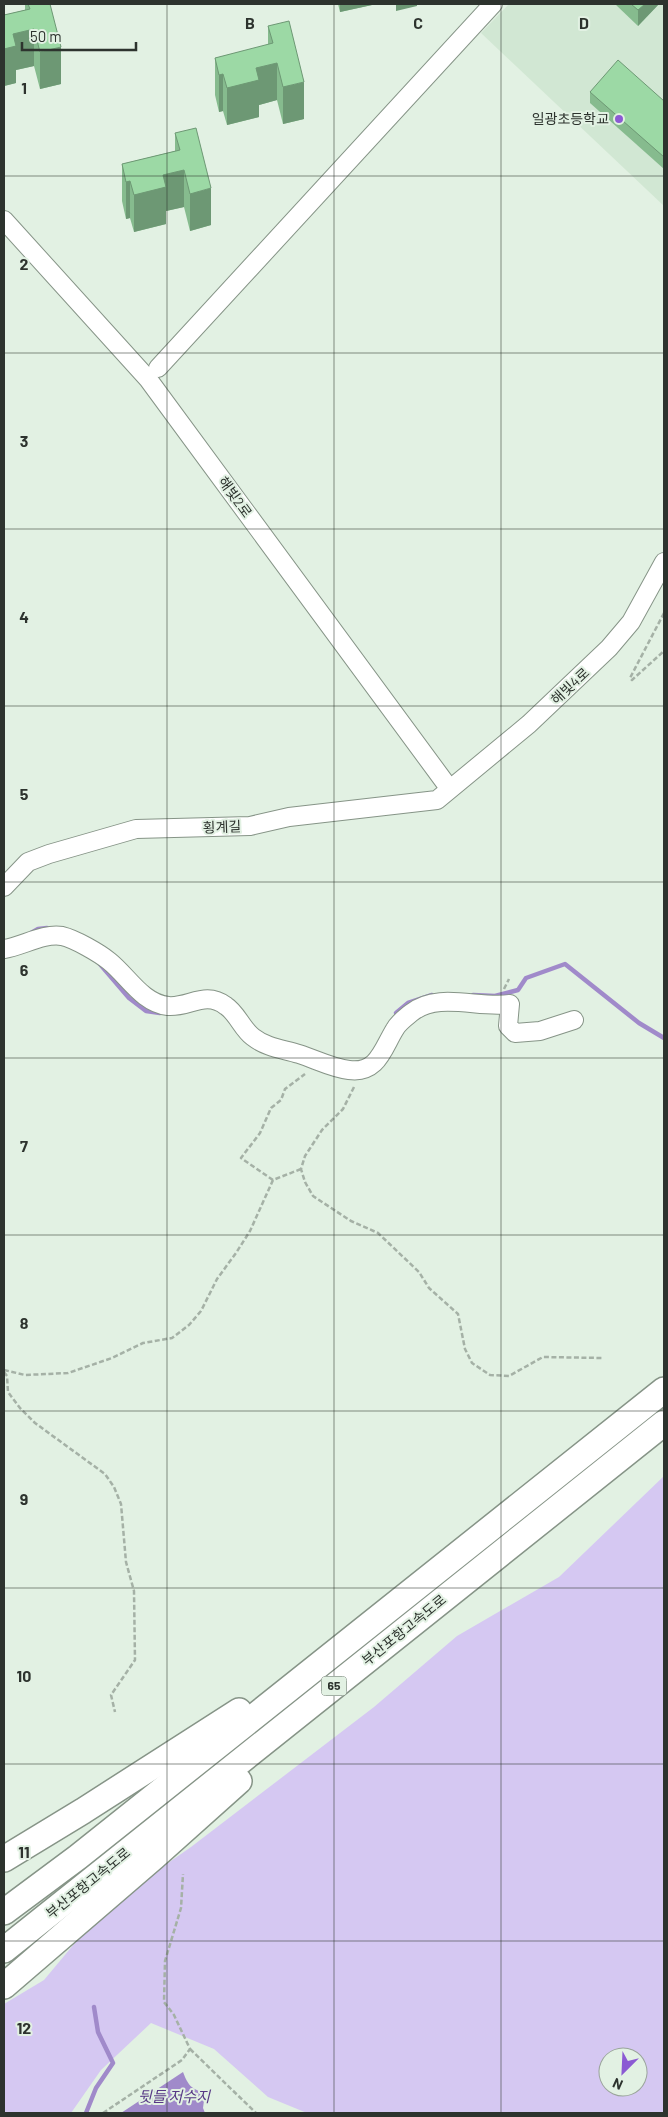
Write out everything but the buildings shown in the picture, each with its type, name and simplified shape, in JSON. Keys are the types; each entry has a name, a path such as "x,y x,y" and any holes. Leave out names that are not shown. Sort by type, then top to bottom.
{"highway":[{"name":"부산포항고속도로","path":"4,1912 78,1857 664,1390"},
{"name":"부산포항고속도로","path":"4,1950 664,1422"},
{"path":"4,1858 83,1811 355,1637"},
{"path":"4,1986 224,1795 363,1663"}],"street":[{"path":"158,368 493,4"},
{"name":"해빛2로","path":"4,220 148,379 449,788"},
{"name":"해빛4로","path":"449,788 529,724 609,648 631,622 664,562"},
{"name":"횡계길","path":"4,887 28,862 49,854 136,829 250,826 289,817 360,807 437,800 449,788"},
{"path":"8,948 40,938 62,936 109,962 142,994 169,1006 211,998 227,1006 252,1036 268,1046 350,1071 366,1069 380,1058 395,1027 413,1011 432,1003 454,1002 494,1006 510,1004 508,1026 515,1033 540,1031 574,1020"}],"path":[{"path":"664,613 630,678 632,680 664,651"},
{"path":"504,988 509,979"},
{"path":"274,1180 240,1158 260,1133 271,1108 281,1100 285,1089 306,1074 310,1059"},
{"path":"356,1070 354,1090 343,1109 322,1130 305,1156 301,1169 305,1182 313,1196 351,1221 378,1233 419,1272 430,1288 458,1314 465,1349 472,1363 490,1375 509,1376 542,1357 603,1358"},
{"path":"4,1371 25,1375 68,1373 112,1358 144,1343 172,1338 189,1325 202,1311 217,1279 250,1231 274,1180 301,1169"},
{"path":"4,1371 7,1376 8,1392 20,1408 35,1423 105,1474 114,1487 121,1504 126,1562 134,1591 135,1660 111,1695 115,1712"},
{"path":"183,1874 181,1908 165,1961 164,2002 174,2015 190,2049 256,2113"},
{"path":"103,2113 182,2060 190,2049"}],"shaded area":[{"name":"일광초등학교","path":"509,4 664,4 664,206 481,33"},
{"path":"664,1476 664,2113 307,2113 268,2097 214,2049 151,2023 101,2070 71,2113 4,2113 4,2004 44,1980 105,1907 191,1847 374,1707 457,1636 559,1577"}],"water":[{"name":"뒷들 저수지","path":"183,2072 191,2086 205,2093 203,2108 205,2113 121,2113"}],"waterway":[{"path":"31,933 38,929 47,928"},
{"path":"99,963 129,998 146,1011 160,1013"},
{"path":"473,995 495,996 518,990 526,978 565,964 639,1023 664,1038"},
{"path":"396,1013 408,1003 432,995"},
{"path":"86,2113 96,2088 113,2063 98,2032 94,2007"}],"place":[{"name":"일광초등학교","path":"619,119"}]}
